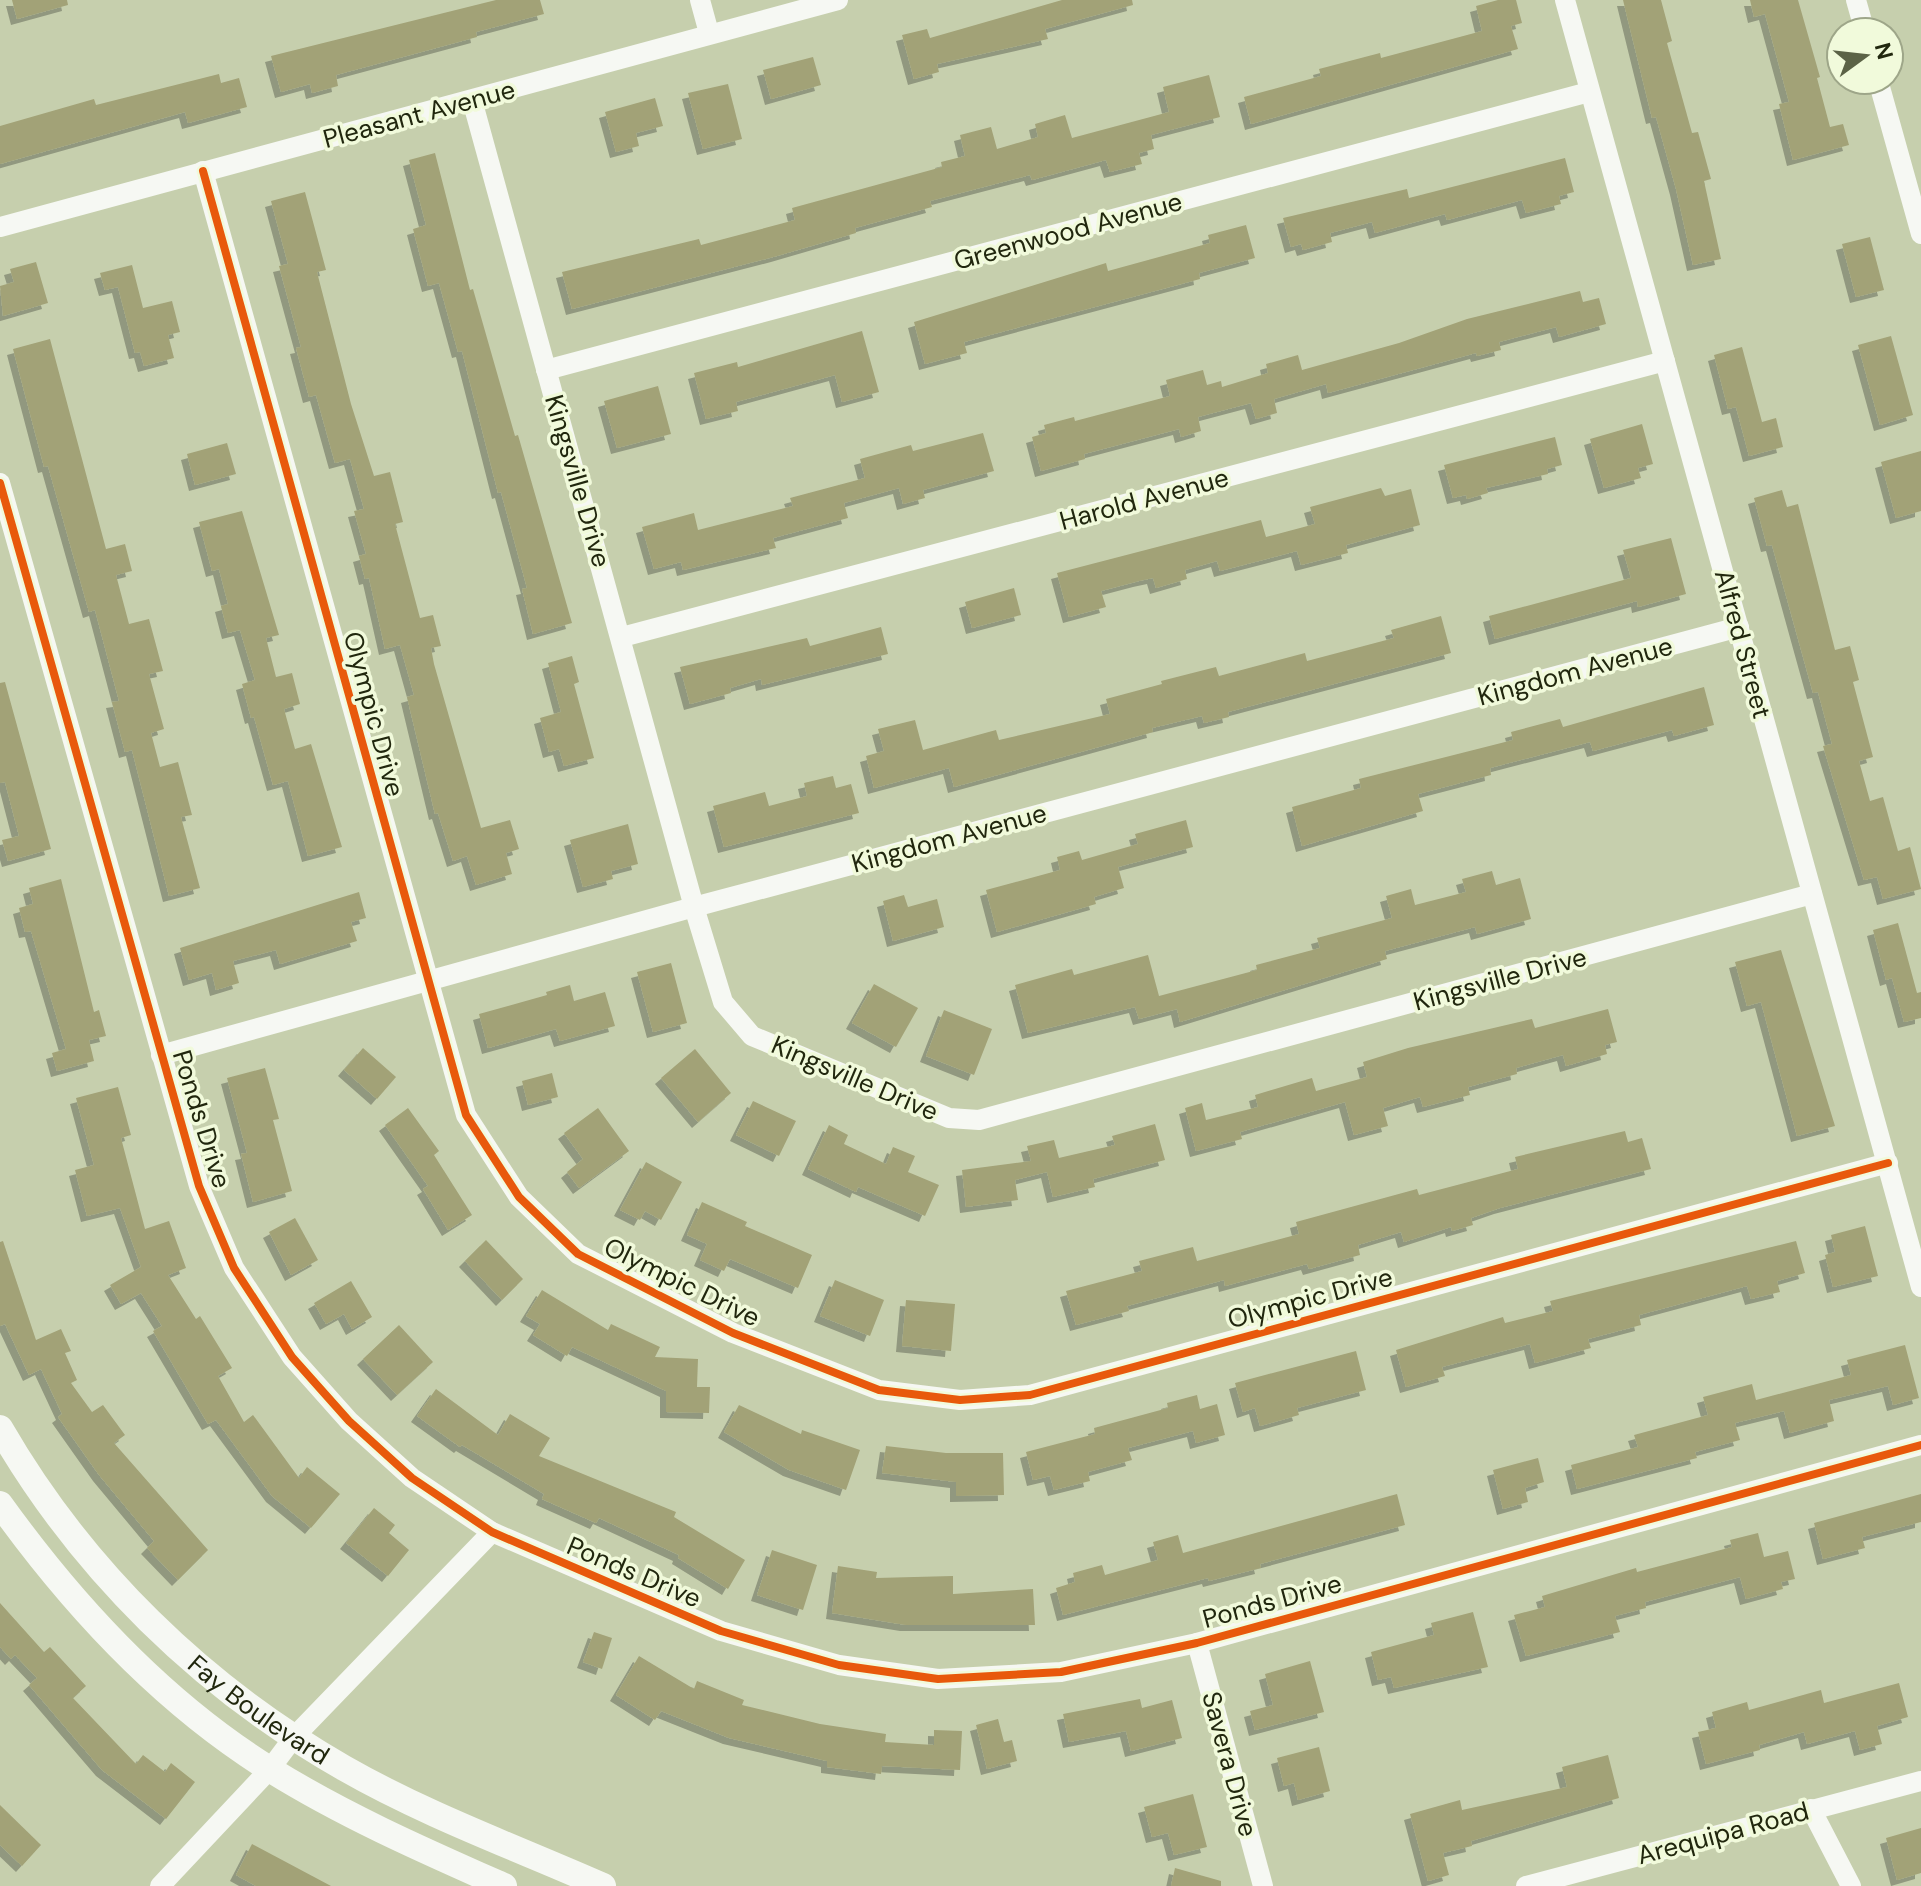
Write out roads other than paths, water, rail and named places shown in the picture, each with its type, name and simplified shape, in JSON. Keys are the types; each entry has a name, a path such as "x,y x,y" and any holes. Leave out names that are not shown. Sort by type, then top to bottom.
{"main road":[{"name":"Fay Boulevard","path":"0,1428 41,1494 137,1611 232,1694 346,1769 417,1804 603,1886"},
{"name":"Fay Boulevard","path":"0,1504 67,1592 142,1670 201,1720 270,1769 414,1847 504,1886"}],"street":[{"path":"700,0 709,33"},
{"name":"Pleasant Avenue","path":"0,227 838,0"},
{"name":"Alfred Street","path":"1565,0 1921,1287"},
{"name":"Greenwood Avenue","path":"546,370 1589,92"},
{"path":"1882,96 1921,234"},
{"name":"Kingsville Drive","path":"472,100 694,907 723,1002 752,1036 949,1118 979,1120 1812,894"},
{"name":"Olympic Drive","path":"203,171 466,1115 519,1197 578,1254 733,1333 879,1390 960,1400 1030,1395 1888,1163"},
{"name":"Harold Avenue","path":"622,637 1665,361"},
{"name":"Ponds Drive","path":"0,483 199,1186 234,1268 292,1357 349,1421 412,1478 492,1532 721,1631 839,1665 938,1679 1061,1672 1197,1643 1921,1445"},
{"name":"Kingdom Avenue","path":"161,1055 694,907 1739,627"},
{"path":"160,1886 270,1769 294,1737 492,1532"},
{"name":"Savera Drive","path":"1197,1643 1263,1886"},
{"name":"Arequipa Road","path":"1540,1884 1921,1781"},
{"path":"1811,1809 1851,1886"}]}
